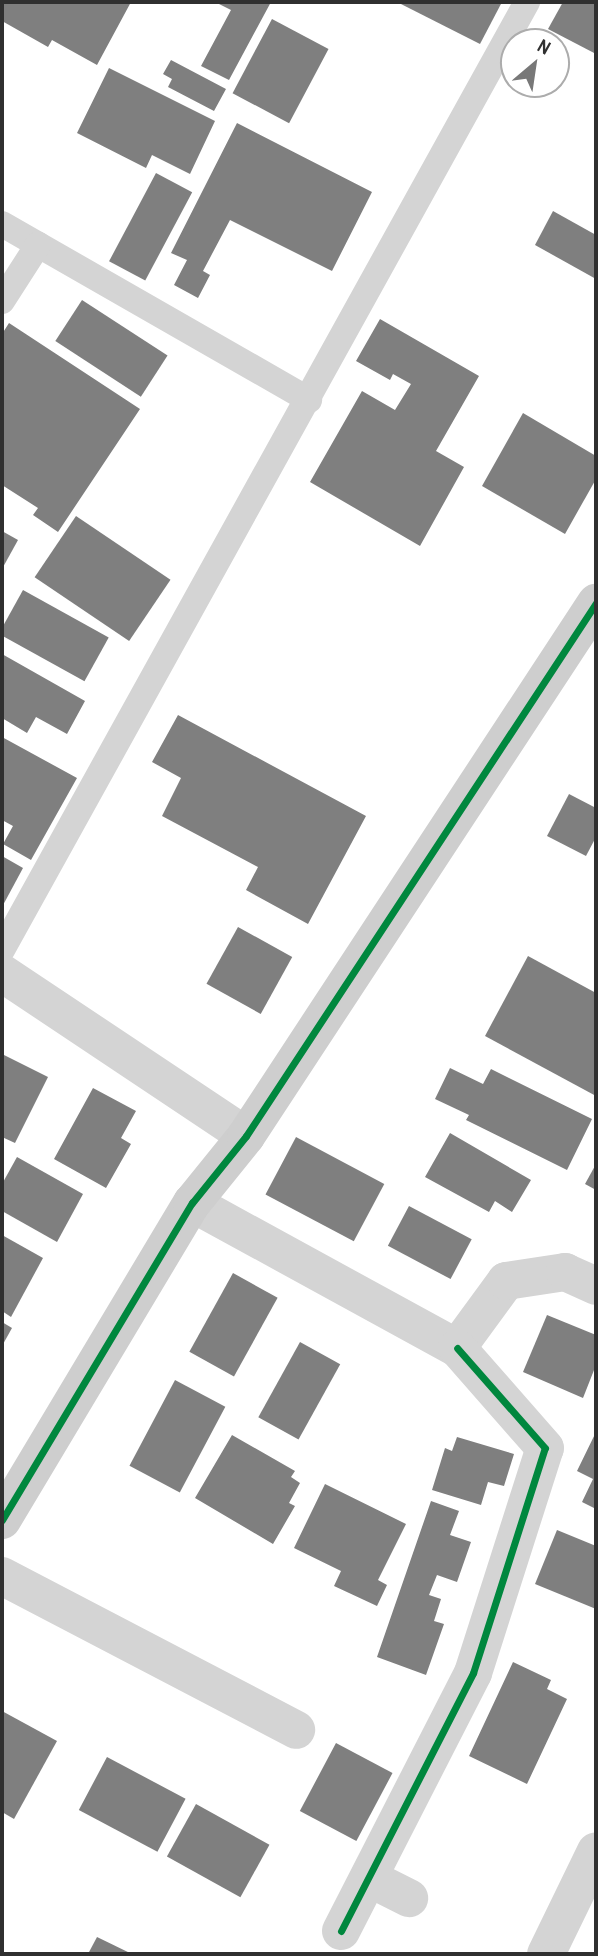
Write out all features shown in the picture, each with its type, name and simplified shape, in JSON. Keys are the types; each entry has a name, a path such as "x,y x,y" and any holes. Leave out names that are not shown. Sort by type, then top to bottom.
{"street":[{"path":"2,1520 192,1203 246,1136 596,603"},
{"path":"2,973 246,1136"},
{"path":"192,1203 457,1348 545,1448 473,1673 341,1931"},
{"path":"457,1348 506,1281 565,1272 596,1286"},
{"path":"2,1576 296,1730"},
{"path":"546,1954 596,1851"},
{"path":"369,1878 409,1898"}],"lane":[{"path":"2,950 309,400 527,2"},
{"path":"2,224 309,400"},
{"path":"2,301 38,246"}],"building":[{"path":"3,2 131,2 97,65 52,40 48,47 2,21"},
{"path":"215,2 271,2 229,80 201,66 231,10"},
{"path":"397,2 502,2 480,44"},
{"path":"563,2 596,2 596,54 570,40 570,28 549,28"},
{"path":"272,19 329,49 289,123 233,93"},
{"path":"171,60 226,89 214,111 168,87 172,79 163,74"},
{"path":"109,68 215,121 190,174 152,155 146,168 77,133"},
{"path":"237,123 372,192 332,271 230,220 203,271 210,275 198,298 174,285 187,260 171,253"},
{"path":"156,173 192,192 145,281 109,261"},
{"path":"553,211 596,235 596,279 535,245"},
{"path":"82,300 168,356 141,397 55,341"},
{"path":"380,319 479,376 436,451 464,467 420,546 310,482 362,391 395,410 411,384 393,374 390,380 356,361"},
{"path":"9,323 140,409 58,532 33,515 38,508 2,485 2,334"},
{"path":"523,413 596,456 596,479 565,534 482,486"},
{"path":"76,516 171,580 129,641 35,577"},
{"path":"2,531 18,540 2,569"},
{"path":"23,590 109,638 84,681 2,636 2,628"},
{"path":"2,654 85,701 67,734 36,717 27,733 2,718"},
{"path":"178,715 366,816 308,924 246,890 258,867 162,816 181,778 152,762"},
{"path":"2,737 77,778 31,860 3,844 13,826 2,820"},
{"path":"569,794 596,808 596,837 586,856 547,836"},
{"path":"2,856 23,868 2,907"},
{"path":"238,927 292,957 261,1014 206,984"},
{"path":"528,956 596,993 596,1096 485,1036"},
{"path":"4,1055 48,1077 15,1143 2,1137"},
{"path":"450,1068 483,1084 491,1069 592,1119 567,1170 466,1120 469,1115 435,1099"},
{"path":"93,1088 136,1111 121,1138 131,1144 106,1188 54,1159"},
{"path":"450,1133 531,1180 512,1212 495,1201 489,1212 425,1177"},
{"path":"296,1137 384,1184 354,1241 265,1194"},
{"path":"17,1157 83,1194 57,1242 2,1211 2,1184"},
{"path":"596,1164 596,1190 585,1184"},
{"path":"409,1206 472,1239 451,1279 388,1246"},
{"path":"2,1235 43,1258 11,1317 2,1311"},
{"path":"233,1273 278,1298 234,1376 189,1352"},
{"path":"547,1315 596,1335 596,1365 583,1398 523,1372"},
{"path":"2,1322 12,1328 2,1346"},
{"path":"300,1342 340,1364 299,1440 258,1417"},
{"path":"175,1380 225,1407 180,1492 129,1466"},
{"path":"596,1432 596,1509 582,1502 593,1479 577,1471"},
{"path":"232,1435 295,1471 291,1477 300,1483 289,1503 295,1506 273,1544 195,1498"},
{"path":"457,1437 514,1454 504,1486 488,1482 481,1505 432,1490 445,1448 452,1451"},
{"path":"325,1484 406,1524 378,1580 387,1585 377,1606 334,1586 341,1571 294,1548"},
{"path":"431,1501 459,1511 450,1535 471,1542 457,1582 437,1575 429,1595 441,1599 434,1621 444,1624 426,1675 377,1657"},
{"path":"557,1530 596,1546 596,1609 535,1584"},
{"path":"513,1662 551,1680 547,1689 567,1699 527,1784 469,1756"},
{"path":"2,1711 57,1741 14,1819 2,1812"},
{"path":"336,1743 393,1773 356,1841 300,1811"},
{"path":"107,1757 186,1799 157,1852 79,1810"},
{"path":"196,1804 269,1845 240,1897 167,1856"},
{"path":"97,1937 132,1954 88,1954"}],"cycle path":[{"path":"2,1520 192,1203 246,1136 596,603"},
{"path":"341,1931 473,1673 545,1448 457,1348"}]}
